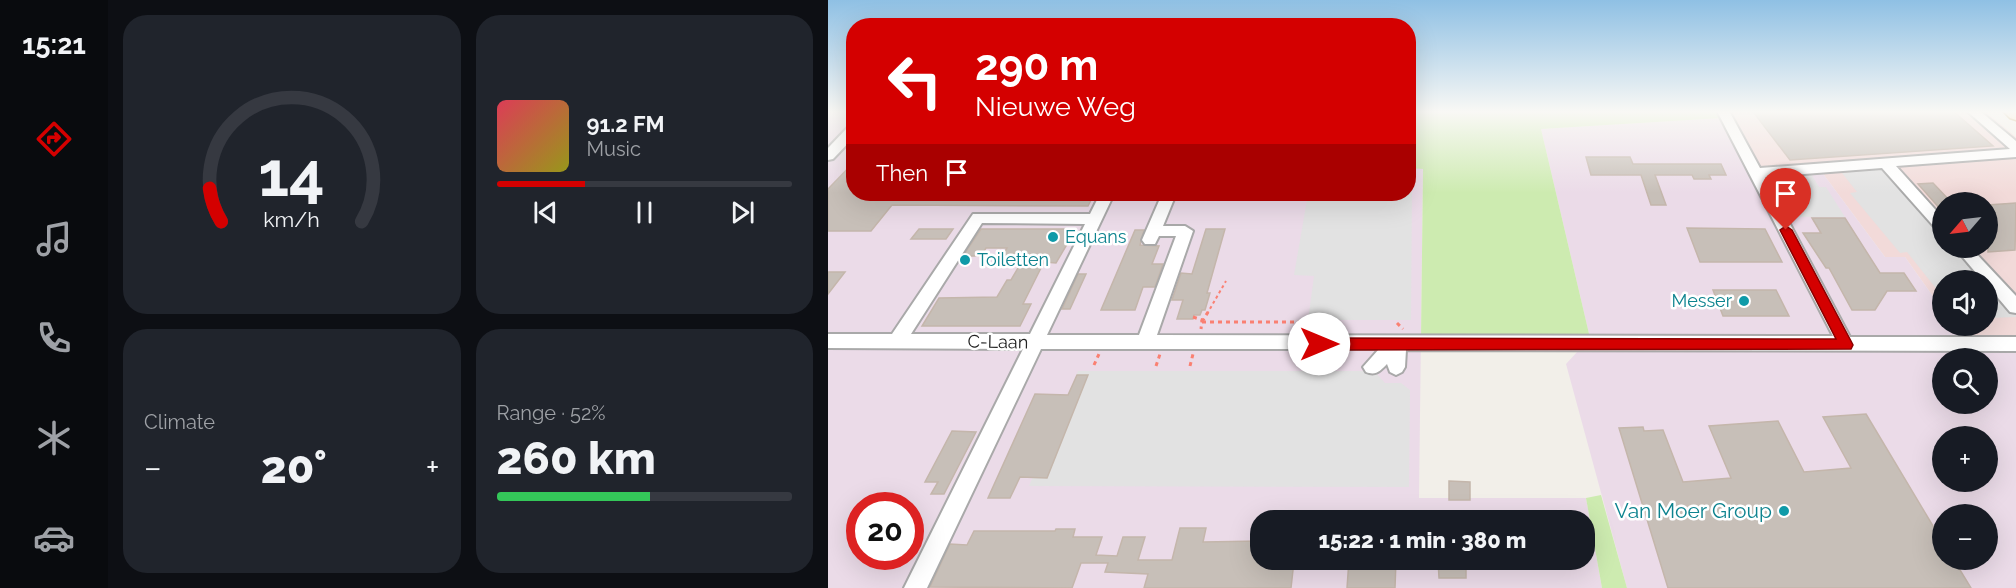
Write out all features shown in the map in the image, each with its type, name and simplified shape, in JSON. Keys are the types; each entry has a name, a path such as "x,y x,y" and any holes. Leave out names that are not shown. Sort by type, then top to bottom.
{"street":[{"path":"828,156 845,138"},
{"path":"1738,138 1846,345"},
{"path":"1756,173 2016,153"},
{"path":"1884,162 1932,215"},
{"path":"915,588 1103,201"},
{"path":"1145,343 1185,231 1151,236 1167,201"},
{"path":"897,340 978,218 1094,219"},
{"path":"1971,258 2016,307"},
{"name":"C-Laan","path":"828,341 2016,344"},
{"path":"1372,367 1397,343"},
{"path":"1396,367 1397,343"}],"path":[{"path":"1226,281 1202,322 1304,322"}],"shaded area":[{"path":"828,138 846,138 846,201 1416,201 1416,168 1423,168 1419,498 1586,498 1588,510 1250,510 1250,570 1595,570 1595,549 1602,588 828,588"},
{"path":"1543,138 1732,138 1752,176 1821,171 1885,257 1905,257 1932,295 1932,336 1962,336 1963,338 2016,336 2016,588 1627,588 1566,364 1590,338"},
{"path":"1731,138 2016,138 2016,336 1963,338 1962,336 1998,336 1998,270 1932,270 1932,295 1905,257 1885,257 1821,171 1751,176"},
{"path":"1885,168 1932,221 1932,258 1966,258 1978,270 1932,270 1932,283 1907,252 1900,253 1850,193 1857,192 1842,173"},
{"path":"1810,172 1819,187 1826,187 1845,217 1786,217 1765,176"},
{"path":"1307,201 1412,201 1411,320 1308,320 1314,276 1294,275"},
{"path":"1998,293 2016,313 2016,317 1998,318"},
{"path":"1078,371 1374,371 1385,383 1401,383 1410,390 1409,487 1029,486"}],"green space":[{"path":"1416,138 1543,138 1590,338 1421,338 1423,169 1416,168"},
{"path":"1601,495 1627,588 1602,588 1595,549 1595,510 1588,510 1586,498"}],"building":[{"path":"1773,138 1984,138 1993,146 1790,160"},
{"path":"1586,157 1630,157 1633,164 1721,164 1726,175 1709,175 1711,179 1694,179 1692,175 1655,175 1666,205 1651,205 1641,175 1591,175"},
{"path":"846,170 846,201 1090,201 1088,206 892,205 871,231 828,231 828,189"},
{"path":"1933,183 1942,192 1932,192 1932,200 1918,184"},
{"path":"2016,203 2015,250 1998,251 1998,204"},
{"path":"1812,218 1845,218 1880,273 1904,273 1916,291 1887,291 1875,310 1852,310 1829,268 1826,268 1803,233 1821,233"},
{"path":"1687,228 1765,229 1782,262 1700,262"},
{"path":"919,229 953,229 946,239 911,239"},
{"path":"981,229 1076,229 1056,263 1044,262 1023,304 1031,304 1020,326 922,326 939,298 997,297 1007,280 1011,280 1022,261 1000,260 1007,248 986,248 981,256 963,256"},
{"path":"1206,229 1225,229 1207,293 1210,293 1205,310 1202,310 1200,315 1194,315 1193,319 1177,319 1183,300 1172,300 1181,273 1192,274"},
{"path":"1135,230 1144,230 1140,245 1159,246 1152,264 1163,264 1155,287 1143,287 1135,310 1101,310"},
{"path":"828,272 845,272 828,294"},
{"path":"1078,274 1086,274 1070,309 1062,309"},
{"name":"Messer","path":"1713,290 1776,290 1789,316 1723,316"},
{"path":"1077,375 1088,375 1047,478 1020,477 1010,498 988,498 1035,394 1068,395"},
{"name":"Van Moer Group","path":"1866,414 1932,524 1932,570 1960,570 1971,588 1668,588 1619,428 1643,427 1644,431 1663,430 1683,482 1731,478 1709,426 1778,421 1804,472 1851,468 1823,417"},
{"path":"952,431 976,432 944,494 931,494 938,482 925,482"},
{"path":"1449,481 1470,482 1470,500 1449,500"},
{"path":"1180,528 1206,528 1203,542 1250,541 1250,570 1293,570 1291,588 1144,588 1148,574 1105,572 1108,563 1081,563 1072,588 930,587 950,544 967,545 974,531 1075,529 1073,537 1102,537 1096,555 1117,556 1123,537 1145,537 1138,560 1172,560"},
{"path":"1348,570 1396,570 1395,588 1347,588"},
{"path":"1439,570 1466,570 1466,578 1439,578"}],"place":[{"name":"Equans","path":"1053,237"},
{"name":"Toiletten","path":"965,260"},
{"name":"Messer","path":"1744,301"},
{"name":"Van Moer Group","path":"1784,511"}],"route":[{"path":"1319,344 1846,345 1786,230"}]}
